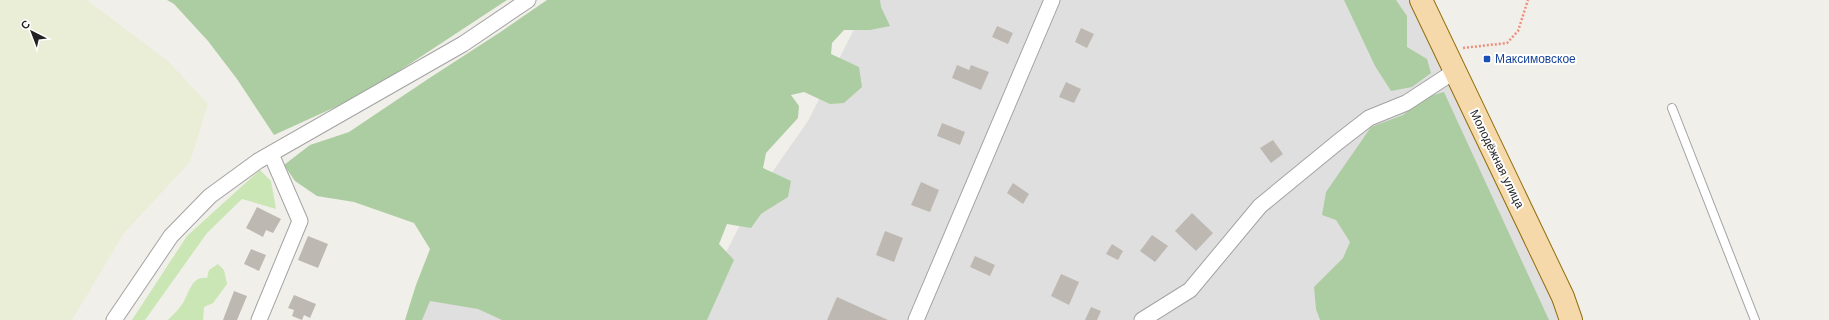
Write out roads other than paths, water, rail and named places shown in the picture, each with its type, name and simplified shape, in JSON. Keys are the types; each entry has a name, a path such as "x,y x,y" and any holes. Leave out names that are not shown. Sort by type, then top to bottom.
{"main road":[{"name":"Молодёжная улица","path":"1421,0 1563,297 1571,320"}],"street":[{"path":"114,320 171,236 210,196 258,161 463,44 528,0"},
{"path":"916,320 1052,0"},
{"path":"1142,320 1190,290 1260,206 1338,142 1369,118 1406,103 1455,71"},
{"path":"259,320 300,221 271,154"}],"lane":[{"path":"1672,108 1754,320"}],"place":[{"name":"Максимовское","path":"1487,59"}]}
